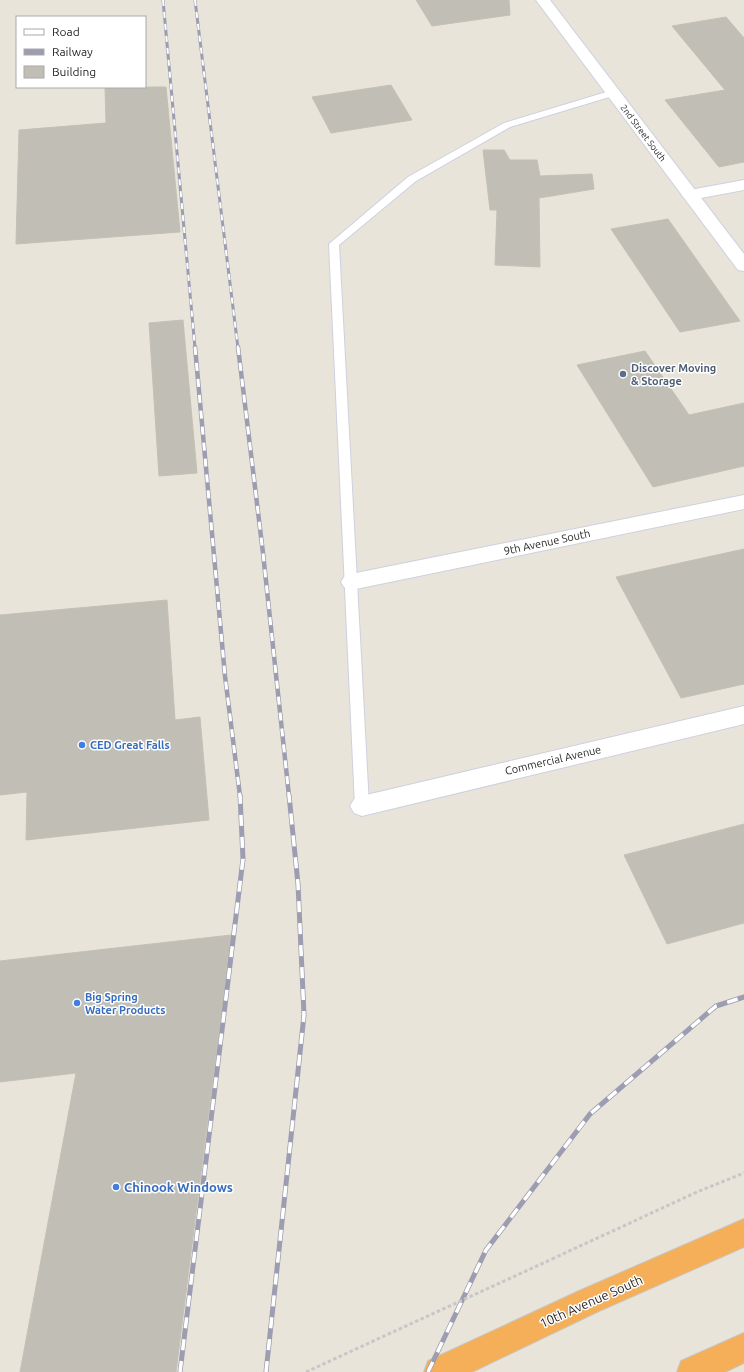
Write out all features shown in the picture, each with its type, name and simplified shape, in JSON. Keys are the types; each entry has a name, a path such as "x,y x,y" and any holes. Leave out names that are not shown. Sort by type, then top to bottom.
{"highway":[{"name":"10th Avenue South","path":"439,1372 589,1301 744,1233"},
{"path":"692,1372 744,1348"}],"street":[{"name":"2nd Street South","path":"543,0 744,266"},
{"path":"690,195 744,185"},
{"name":"9th Avenue South","path":"351,582 744,502"},
{"name":"Commercial Avenue","path":"362,806 744,715"}],"lane":[{"path":"362,806 334,244 412,179 507,125 613,93"}],"path":[{"path":"306,1372 697,1192 744,1173"}],"building":[{"path":"416,0 509,0 510,15 432,26"},
{"path":"726,17 744,38 744,162 719,167 665,100 725,90 672,26"},
{"path":"391,85 412,120 331,133 312,97"},
{"path":"166,87 180,232 16,244 19,130 106,123 105,88"},
{"path":"483,150 504,150 510,160 537,160 540,176 592,174 594,189 539,198 540,267 495,265 497,210 490,210"},
{"path":"668,219 740,321 680,332 611,229"},
{"path":"183,320 197,473 159,476 149,323"},
{"path":"645,351 689,415 744,403 744,466 653,487 577,365"},
{"path":"744,549 744,684 681,698 616,577"},
{"path":"167,600 175,720 200,717 209,820 26,840 27,792 0,795 0,615"},
{"path":"744,824 744,923 667,944 624,855"},
{"path":"231,935 176,1372 20,1372 76,1073 0,1082 0,961"}],"railway":[{"path":"163,0 195,348"},
{"path":"195,0 238,348"},
{"path":"195,347 225,676 240,796"},
{"path":"238,347 263,553 289,796"},
{"path":"180,1372 243,859 240,795"},
{"path":"266,1372 304,1015 298,884 289,795"},
{"path":"428,1372 486,1250 590,1114 716,1006 744,997"}],"place":[{"name":"Discover Moving & Storage","path":"623,374"},
{"name":"CED Great Falls","path":"82,745"},
{"name":"Big Spring Water Products","path":"77,1003"},
{"name":"Chinook Windows","path":"116,1187"}]}
